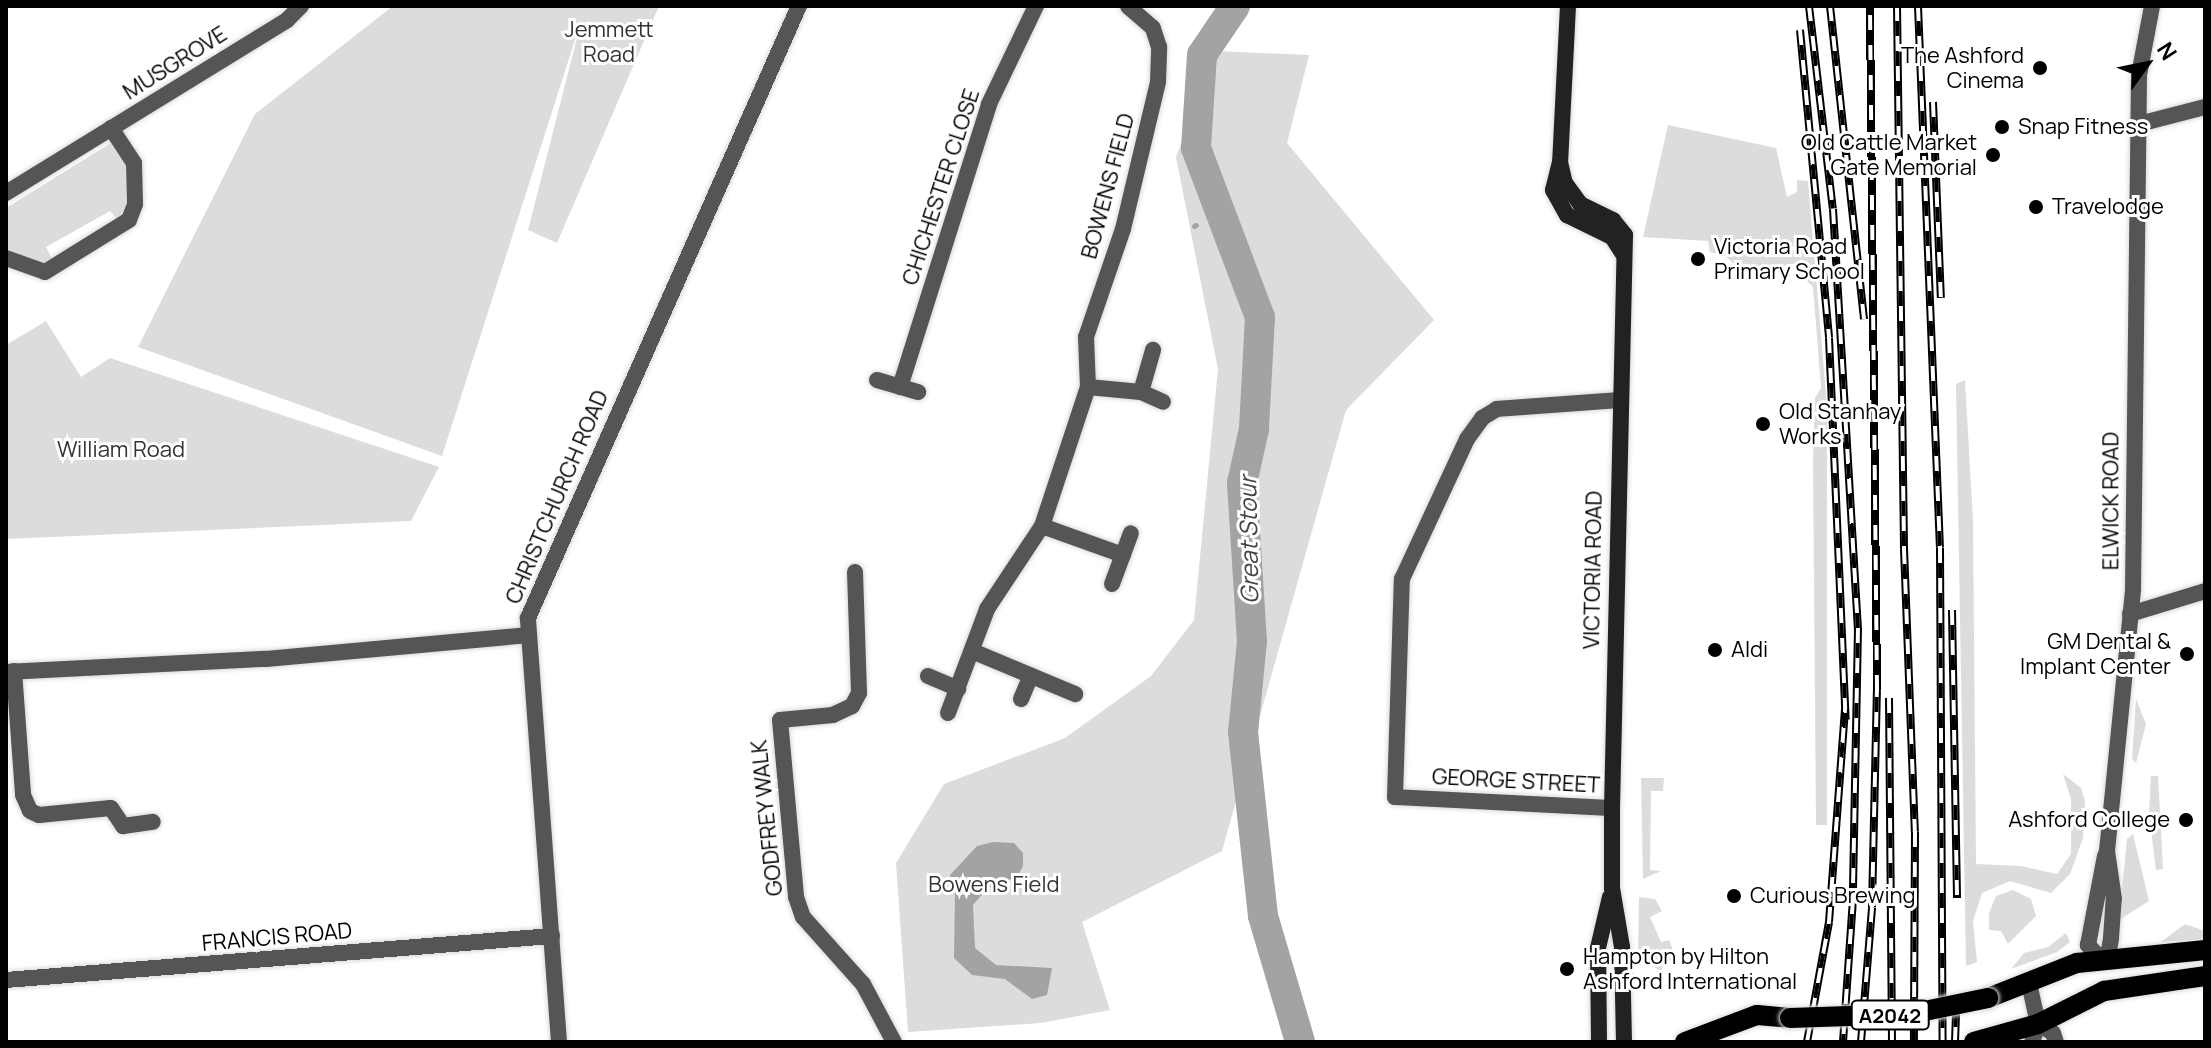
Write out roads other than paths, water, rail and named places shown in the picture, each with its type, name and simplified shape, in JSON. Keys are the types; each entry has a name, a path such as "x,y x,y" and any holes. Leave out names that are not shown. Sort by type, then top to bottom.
{"main road":[{"name":"A2042","path":"1685,1042 1757,1015 1790,1018 1910,1014 1988,998 2100,958 2148,959 2205,950"},
{"path":"1980,1039 2035,1033 2104,991 2205,976"}],"street":[{"name":"MUSGROVE","path":"6,193 287,20 301,6"},
{"name":"CHRISTCHURCH ROAD","path":"559,1042 528,618 799,6"},
{"name":"CHICHESTER CLOSE","path":"900,387 989,104 1036,6"},
{"name":"BOWENS FIELD","path":"948,713 1002,579 1042,526 1088,387 1086,337 1123,229 1158,82 1159,47 1153,28 1128,6"},
{"name":"VICTORIA ROAD","path":"1568,6 1560,162 1565,183 1580,204 1621,226 1623,254 1612,888 1622,947 1624,1042"},
{"name":"ELWICK ROAD","path":"2104,991 2100,958 2109,951 2113,912 2107,851 2130,614 2139,75 2152,6"},
{"path":"2139,124 2205,107"},
{"name":"MUSGROVE","path":"6,258 45,272 129,220 135,204 134,163 111,128"},
{"path":"1141,392 1153,350"},
{"path":"877,380 918,392"},
{"path":"1088,387 1141,392 1163,402"},
{"name":"GEORGE STREET","path":"1612,808 1395,797 1402,579 1467,439 1482,418 1506,407 1619,400"},
{"path":"1042,526 1123,555"},
{"path":"1112,584 1131,533"},
{"name":"GODFREY WALK","path":"855,572 859,693 852,706 833,715 780,720 796,897 814,933 863,984 894,1042"},
{"path":"2130,614 2205,591"},
{"path":"153,822 123,826 111,808 39,815 30,811 23,795 10,672 266,659 529,635"},
{"path":"972,651 1075,694"},
{"path":"928,676 958,689"},
{"path":"1021,699 1031,676"},
{"name":"VICTORIA ROAD","path":"1599,1042 1598,948 1612,888"},
{"name":"FRANCIS ROAD","path":"6,980 552,936"},
{"path":"2029,983 2035,1033 2053,1033 2056,1042"}],"waterway":[{"name":"Great Stour","path":"1235,6 1202,55 1196,148 1260,317 1254,429 1242,483 1252,641 1243,732 1263,916 1300,1042"},
{"name":"Great Stour","path":"1216,217 1224,214"}],"railway":[{"path":"1809,6 1833,209 1858,628 1853,899 1843,1042"},
{"path":"1830,6 1864,319"},
{"path":"1861,1042 1872,907 1877,690 1870,6"},
{"path":"1897,6 1904,549 1915,832 1914,1042"},
{"path":"1918,6 1940,548 1943,1042"},
{"path":"1800,30 1829,338 1846,720"},
{"path":"1933,102 1941,298"},
{"path":"1952,610 1957,898"},
{"path":"1889,698 1892,1042"},
{"path":"1807,1042 1829,922 1845,709"},
{"path":"1955,1042 1956,1006"}],"place":[{"name":"The Ashford Cinema","path":"2040,68"},
{"name":"Snap Fitness","path":"2002,127"},
{"name":"Old Cattle Market Gate Memorial","path":"1993,155"},
{"name":"Travelodge","path":"2036,207"},
{"name":"Victoria Road Primary School","path":"1698,259"},
{"name":"Old Stanhay Works","path":"1763,424"},
{"name":"Aldi","path":"1715,650"},
{"name":"GM Dental & Implant Center","path":"2187,654"},
{"name":"Ashford College","path":"2186,820"},
{"name":"Curious Brewing","path":"1734,896"},
{"name":"Hampton by Hilton Ashford International","path":"1567,969"}],"park label":[{"name":"Jemmett Road","path":"609,42"},
{"name":"William Road","path":"121,450"},
{"name":"Bowens Field","path":"994,885"}]}
